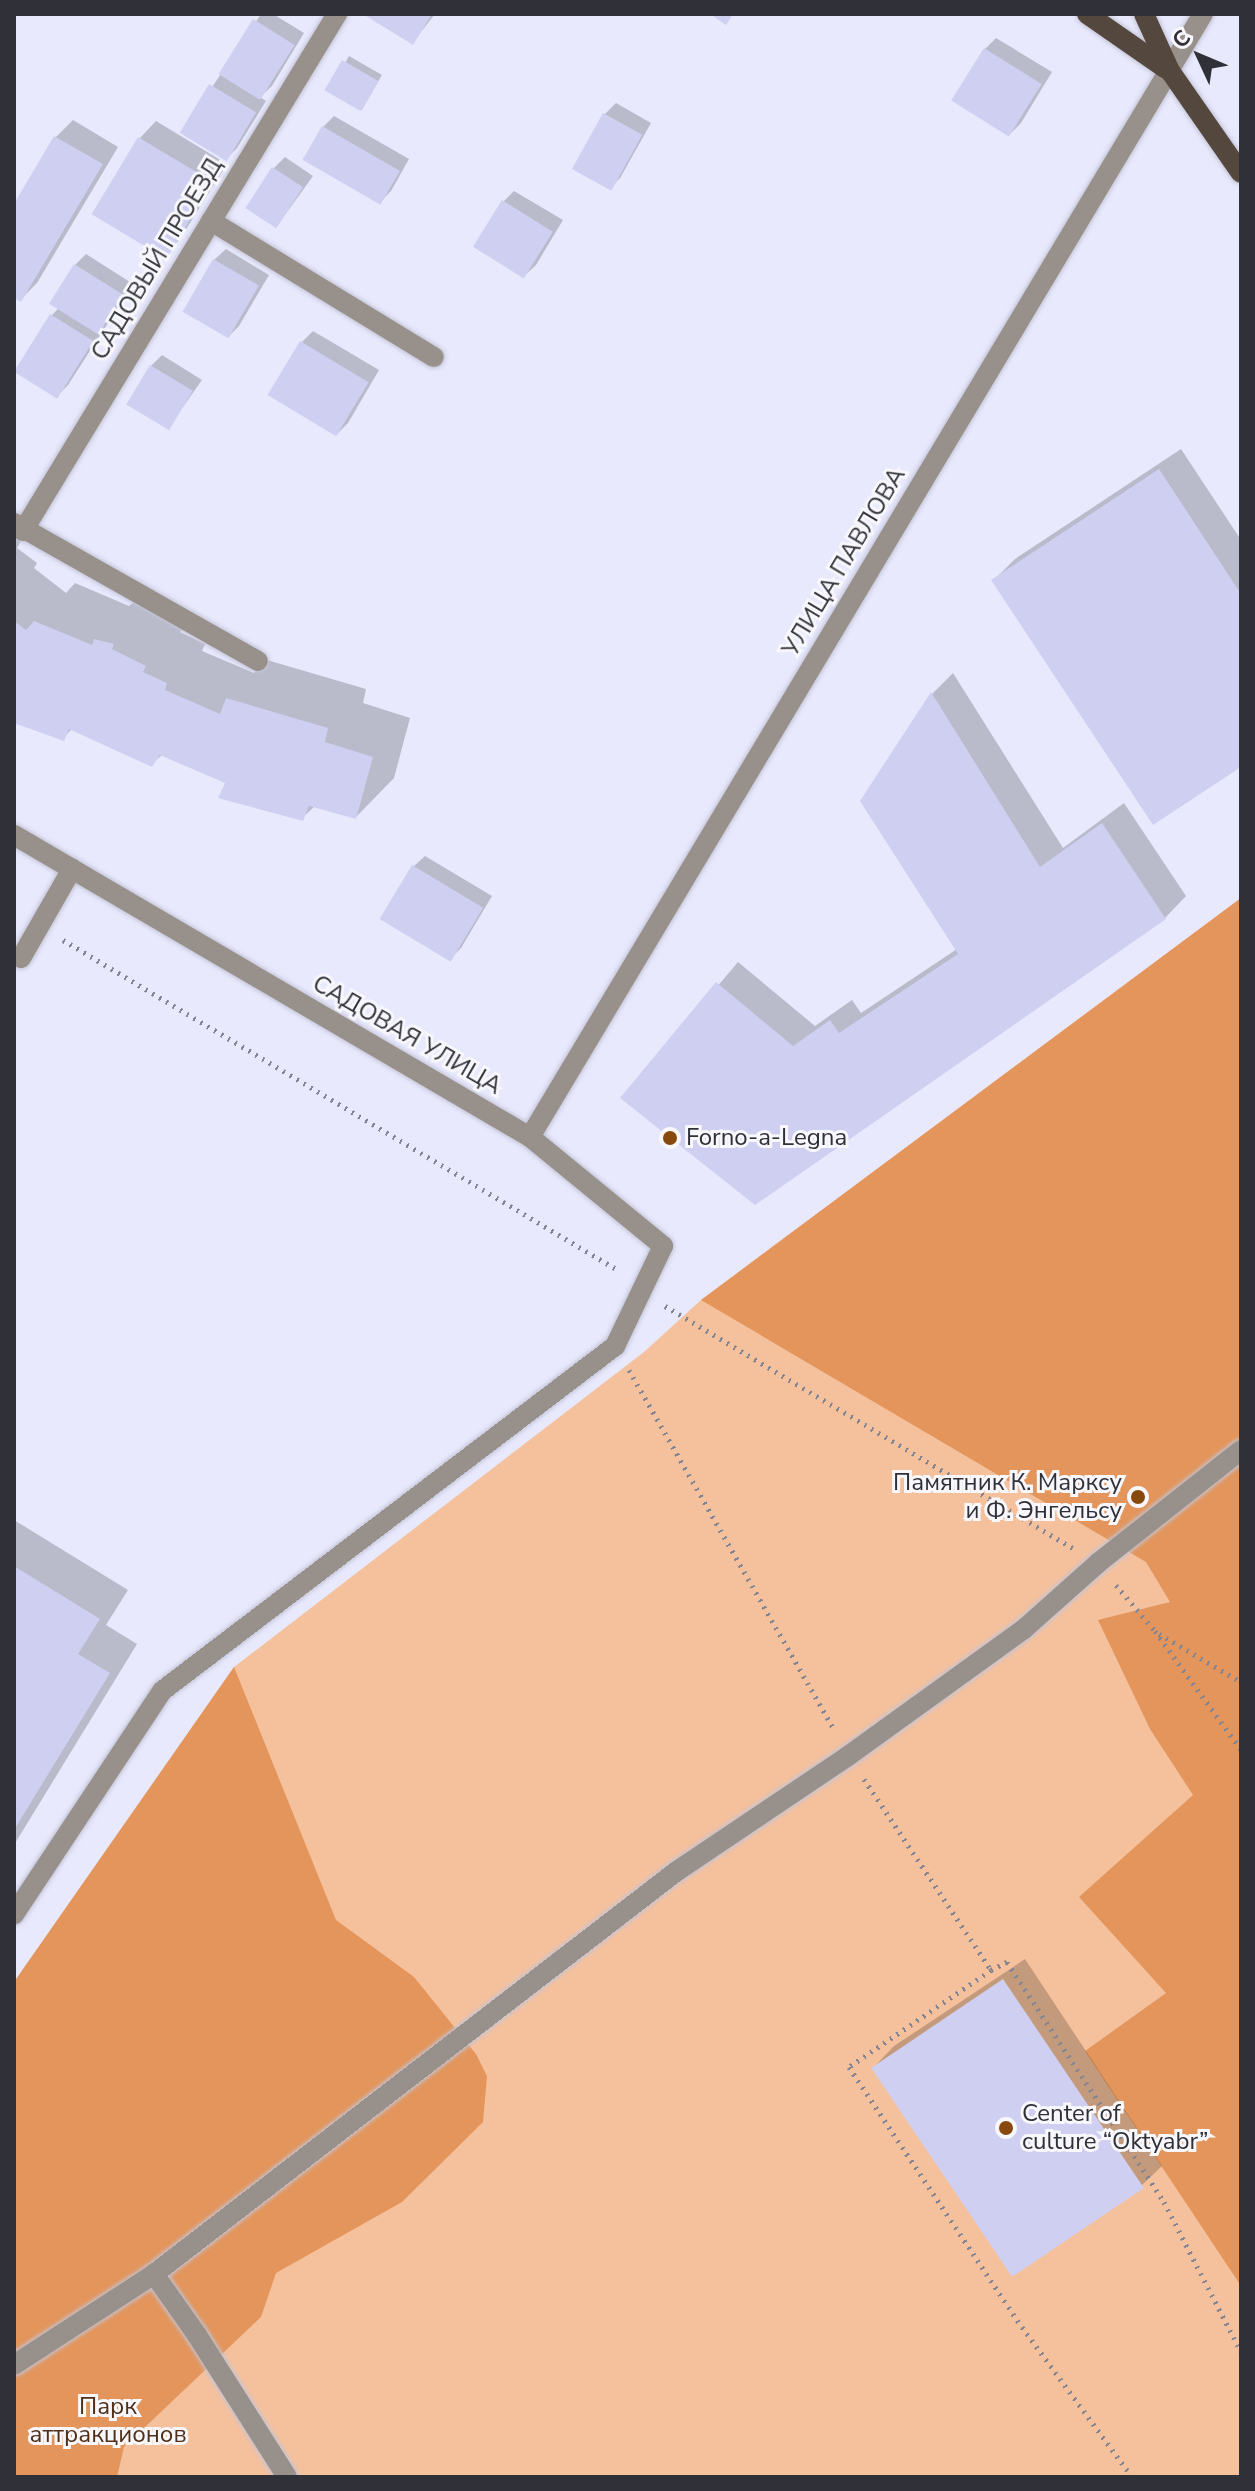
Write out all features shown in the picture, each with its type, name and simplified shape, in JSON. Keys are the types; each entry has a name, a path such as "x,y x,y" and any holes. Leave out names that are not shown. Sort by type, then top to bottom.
{"main road":[{"path":"1087,14 1170,71"},
{"path":"1144,14 1170,71 1241,173"}],"street":[{"name":"САДОВЫЙ ПРОЕЗД","path":"18,527 337,14"},
{"name":"УЛИЦА ПАВЛОВА","path":"530,1137 1203,14"},
{"path":"211,221 434,357"},
{"path":"18,527 258,661"},
{"name":"САДОВАЯ УЛИЦА","path":"14,835 530,1137 663,1246 615,1346"},
{"path":"21,958 72,869"},
{"path":"14,1915 162,1691 615,1346"},
{"path":"14,2365 154,2274 677,1871 848,1756 1024,1629 1098,1563 1241,1450"},
{"path":"154,2274 197,2335 287,2477"}],"path":[{"path":"39,926 619,1271"},
{"path":"642,1292 1098,1563 1155,1631 1241,1750"},
{"path":"615,1346 848,1756 991,1970"},
{"path":"1155,1631 1241,1682"},
{"path":"1132,2477 1022,2327 849,2067 1007,1962 1164,2202 1241,2352"}],"green space":[{"name":"Парк аттракционов","path":"1241,898 1241,2477 14,2477 14,1982 234,1667 644,1352 701,1300"},
{"path":"1241,898 1241,2286 1085,2051 1166,1993 1079,1897 1193,1795 1150,1729 1098,1620 1170,1602 1146,1562 701,1300"},
{"name":"Парк аттракционов","path":"234,1667 336,1920 414,1977 476,2054 487,2076 483,2122 402,2202 276,2273 261,2317 124,2447 117,2477 14,2477 14,1982"}],"building":[{"path":"363,14 432,14 413,45"},
{"path":"710,14 733,14 726,25"},
{"path":"253,19 295,45 260,100 219,74"},
{"path":"984,48 1042,84 1009,137 951,101"},
{"path":"342,60 378,81 361,111 324,90"},
{"path":"209,84 256,112 227,161 180,133"},
{"path":"603,113 642,135 611,191 572,169"},
{"path":"322,126 400,171 380,205 302,160"},
{"path":"54,136 103,164 21,302 14,298 14,204"},
{"path":"138,137 213,182 166,259 92,214"},
{"path":"272,167 303,187 276,228 245,208"},
{"path":"502,200 553,232 524,278 473,247"},
{"path":"213,259 259,286 228,338 182,312"},
{"path":"74,264 123,295 98,335 49,304"},
{"path":"50,314 93,341 57,399 14,372"},
{"path":"300,341 369,382 336,436 268,395"},
{"path":"150,365 193,391 169,430 126,404"},
{"path":"1159,469 1241,594 1241,767 1153,825 991,580"},
{"path":"14,621 26,630 34,621 92,645 94,639 114,644 112,649 146,666 143,672 167,683 165,690 220,714 226,698 328,728 325,742 373,757 356,819 309,806 303,821 218,798 225,783 160,755 152,767 69,729 64,741 14,723"},
{"path":"931,692 1040,867 1102,823 1166,919 755,1205 620,1098 716,982 793,1046 830,1020 839,1033 958,954 860,801"},
{"path":"412,865 483,908 451,962 380,919"},
{"path":"14,1566 100,1619 78,1654 110,1673 14,1830"},
{"name":"Center of culture “Oktyabr”","path":"1003,1979 1144,2188 1012,2277 871,2068"}],"place":[{"name":"Forno-a-Legna","path":"670,1138"},
{"name":"Памятник К. Марксу и Ф. Энгельсу","path":"1138,1497"},
{"name":"Center of culture “Oktyabr”","path":"1006,2128"}]}
